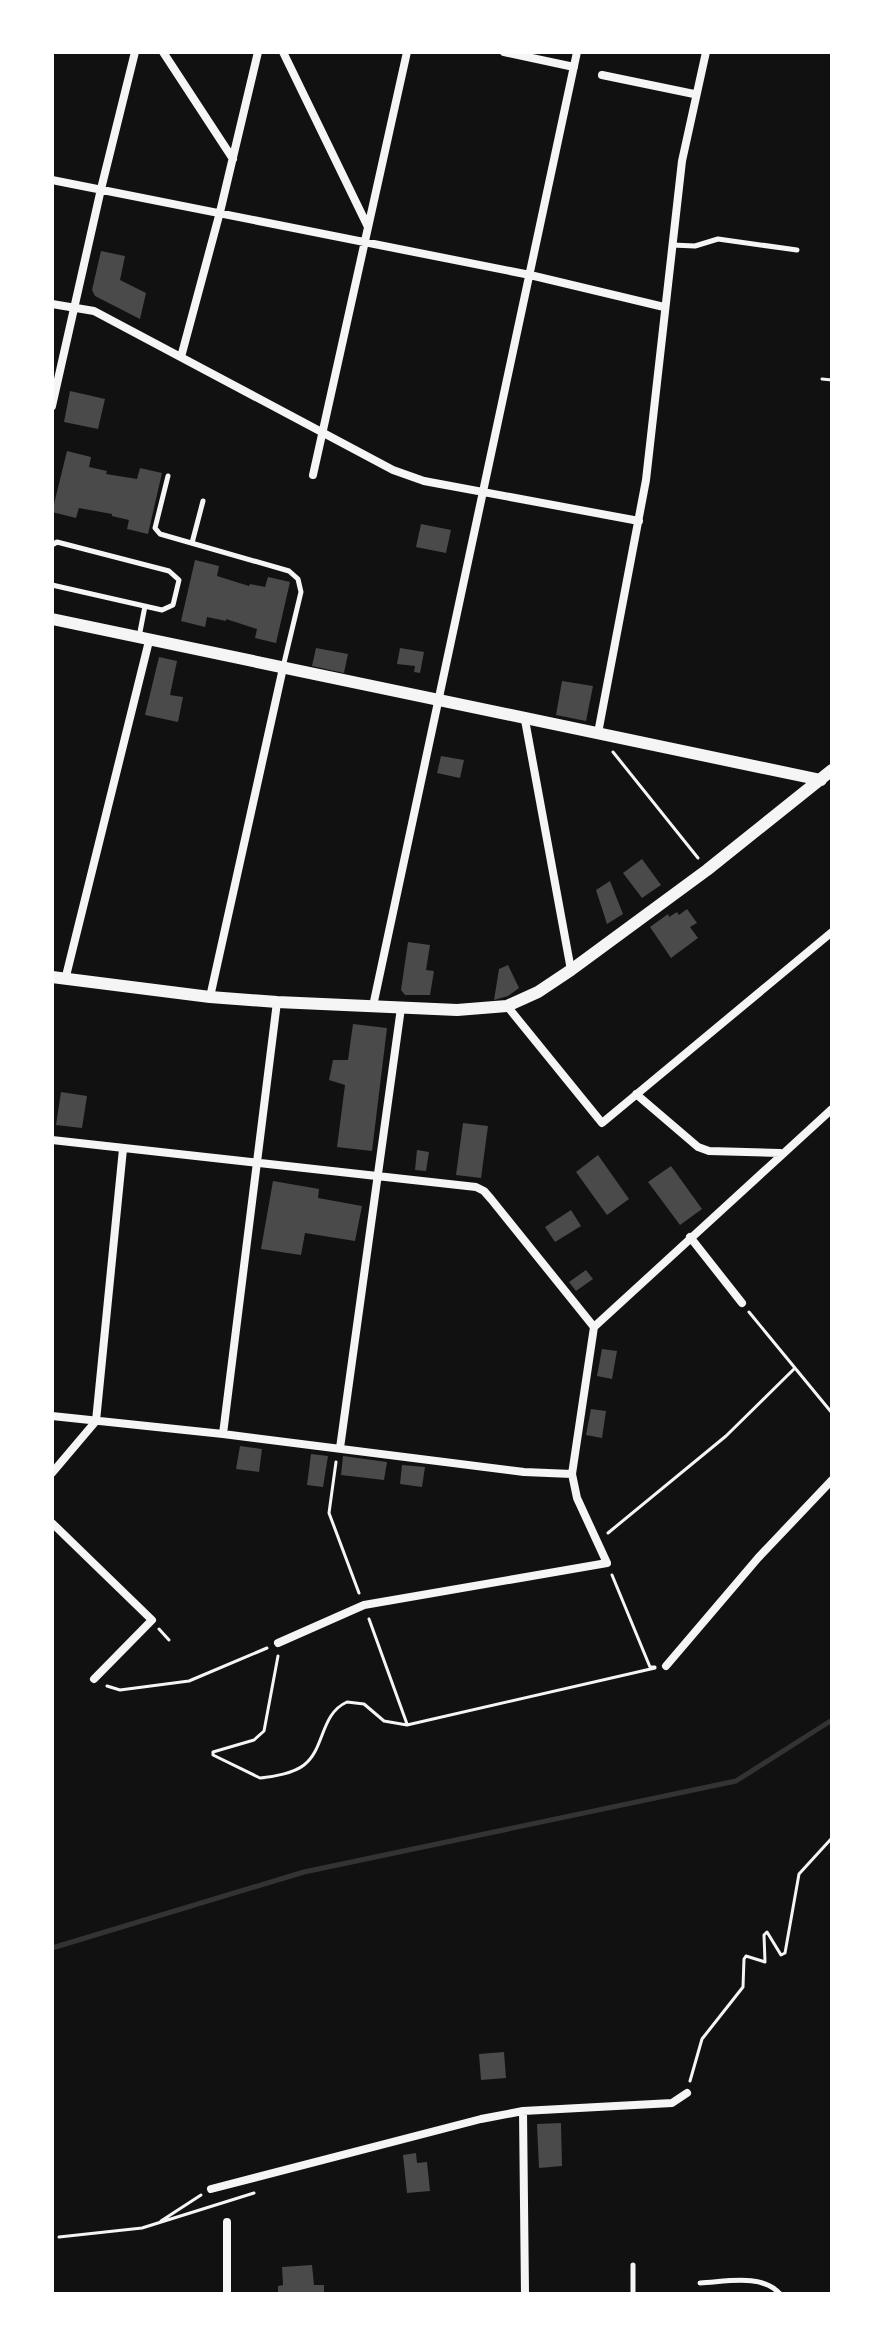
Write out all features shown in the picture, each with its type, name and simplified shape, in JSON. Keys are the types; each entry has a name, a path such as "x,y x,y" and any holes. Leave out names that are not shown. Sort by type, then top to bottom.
{"street":[{"path":"52,406 135,52"},
{"path":"163,52 233,159"},
{"path":"181,357 258,52"},
{"path":"283,52 368,227"},
{"path":"313,475 407,52"},
{"path":"504,52 574,67"},
{"path":"373,1006 577,52"},
{"path":"598,733 646,480 682,161 694,94 706,52"},
{"path":"602,75 694,94"},
{"path":"52,180 530,275 664,307"},
{"path":"52,304 94,311 321,435 393,470 424,481 639,521"},
{"path":"52,619 821,780"},
{"path":"144,640 58,978 277,1002 457,1010 507,1006 538,992 571,970 707,870 832,770"},
{"path":"210,997 283,668"},
{"path":"525,720 571,970"},
{"path":"507,1006 602,1123 832,932"},
{"path":"223,1434 277,1002"},
{"path":"340,1448 401,1008"},
{"path":"636,1094 698,1147 709,1151 781,1153"},
{"path":"278,1643 364,1605 607,1563 577,1498 572,1474 594,1327 832,1109"},
{"path":"52,1140 476,1187 484,1191 594,1327"},
{"path":"52,1473 96,1421 123,1149"},
{"path":"690,1237 742,1303"},
{"path":"52,1416 524,1472 572,1474"},
{"path":"666,1666 758,1558 832,1480"},
{"path":"52,1523 152,1620 94,1679"},
{"path":"211,2189 481,2119 523,2111 672,2103 687,2093"},
{"path":"523,2111 525,2294"},
{"path":"227,2222 227,2294"}],"lane":[{"path":"671,245 695,246 718,239 797,250"},
{"path":"168,476 155,528 160,534 289,571 298,579 301,592 283,668"},
{"path":"192,543 203,501"},
{"path":"52,545 57,542 176,574 179,580 173,605 162,610 52,585"},
{"path":"144,640 145,606"},
{"path":"633,2265 633,2294"},
{"path":"700,2283 761,2281 780,2294"}],"path":[{"path":"822,379 832,380"},
{"path":"598,733 707,870"},
{"path":"742,1303 832,1413"},
{"path":"597,1541 726,1436 794,1369"},
{"path":"340,1448 329,1513 407,1725"},
{"path":"607,1563 650,1667 666,1666"},
{"path":"94,1679 120,1690 189,1681 278,1643 279,1664 264,1731 254,1740 214,1750 213,1755 260,1778 302,1767 315,1750 332,1712 354,1701 364,1704 380,1720 407,1725 666,1666"},
{"path":"687,2093 702,2039 743,1987 744,1959 746,1956 765,1962 764,1935 767,1932 781,1955 785,1953 799,1874 831,1839"},
{"path":"157,2224 211,2189"}],"building":[{"path":"101,251 125,256 120,280 146,293 140,319 95,296 92,290"},
{"path":"70,391 105,399 98,429 64,422"},
{"path":"67,451 91,457 89,467 107,471 106,474 137,479 140,468 162,473 148,534 127,529 129,520 112,514 79,508 76,518 52,512"},
{"path":"421,524 451,530 446,553 416,547"},
{"path":"195,560 219,566 217,576 249,586 265,587 268,577 290,582 276,643 255,638 257,629 226,619 207,617 205,627 181,621"},
{"path":"316,648 348,654 344,673 312,666"},
{"path":"400,648 424,652 420,673 414,672 415,666 397,664"},
{"path":"159,657 177,661 170,695 183,697 178,722 145,715"},
{"path":"562,681 593,686 586,721 556,715"},
{"path":"441,756 464,760 460,778 437,773"},
{"path":"642,859 661,885 642,898 623,873"},
{"path":"610,881 623,914 607,924 596,890"},
{"path":"687,909 697,923 690,927 698,938 671,958 650,927 668,914 669,917 677,912 679,915"},
{"path":"408,942 430,945 426,970 434,971 430,995 405,995 401,990"},
{"path":"508,965 519,988 508,996 494,1000 499,969"},
{"path":"353,1024 387,1028 372,1151 337,1147 345,1085 329,1080 333,1060 348,1060"},
{"path":"61,1092 87,1096 82,1128 56,1125"},
{"path":"463,1123 488,1126 481,1178 456,1175"},
{"path":"417,1150 429,1152 426,1171 415,1170"},
{"path":"598,1155 629,1199 607,1215 576,1172"},
{"path":"671,1166 702,1209 680,1225 648,1182"},
{"path":"273,1181 319,1189 318,1198 362,1206 355,1241 305,1233 301,1255 261,1249"},
{"path":"571,1210 581,1226 555,1242 545,1227"},
{"path":"586,1270 593,1279 576,1291 569,1282"},
{"path":"602,1349 617,1351 612,1379 597,1376"},
{"path":"591,1409 606,1411 602,1438 586,1435"},
{"path":"240,1446 262,1449 259,1472 236,1469"},
{"path":"311,1454 328,1456 323,1487 307,1485"},
{"path":"343,1456 387,1462 384,1480 341,1475"},
{"path":"402,1465 425,1467 422,1487 400,1484"},
{"path":"504,2052 506,2078 481,2080 479,2054"},
{"path":"561,2123 562,2166 539,2168 537,2124"},
{"path":"416,2153 417,2163 427,2162 430,2191 407,2193 403,2155"},
{"path":"312,2265 314,2285 324,2285 324,2294 278,2294 278,2286 283,2285 282,2267"}],"waterway":[{"path":"52,1948 304,1872 736,1781 832,1720"}]}
